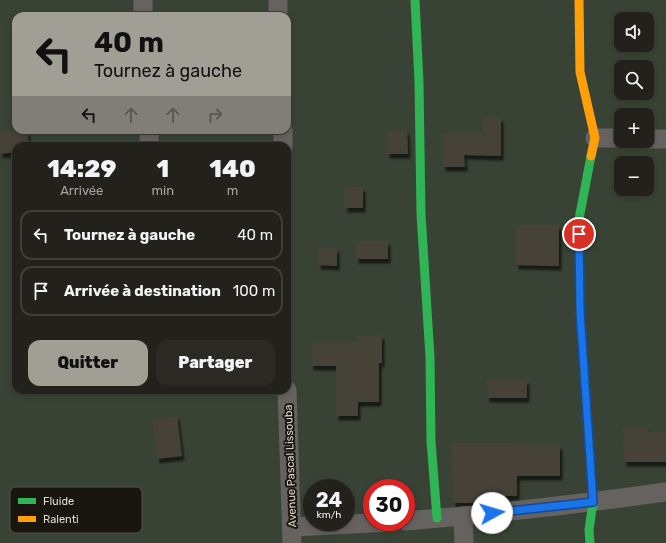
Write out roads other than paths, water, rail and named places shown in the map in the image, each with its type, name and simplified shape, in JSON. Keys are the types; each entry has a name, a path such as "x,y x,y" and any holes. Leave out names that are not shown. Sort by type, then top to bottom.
{"street":[{"path":"142,0 143,12"},
{"path":"278,0 278,12"},
{"path":"415,0 419,82 421,214 430,357 431,441 437,518"},
{"path":"580,0 580,72 595,138 579,219 580,311 593,502 589,530 590,543"},
{"path":"595,138 614,138"},
{"path":"654,139 666,139"},
{"name":"Avenue Pascal Lissouba","path":"287,394 292,535"},
{"path":"415,520 593,502 666,492"},
{"path":"463,516 464,543"},
{"path":"292,535 363,526"}]}
